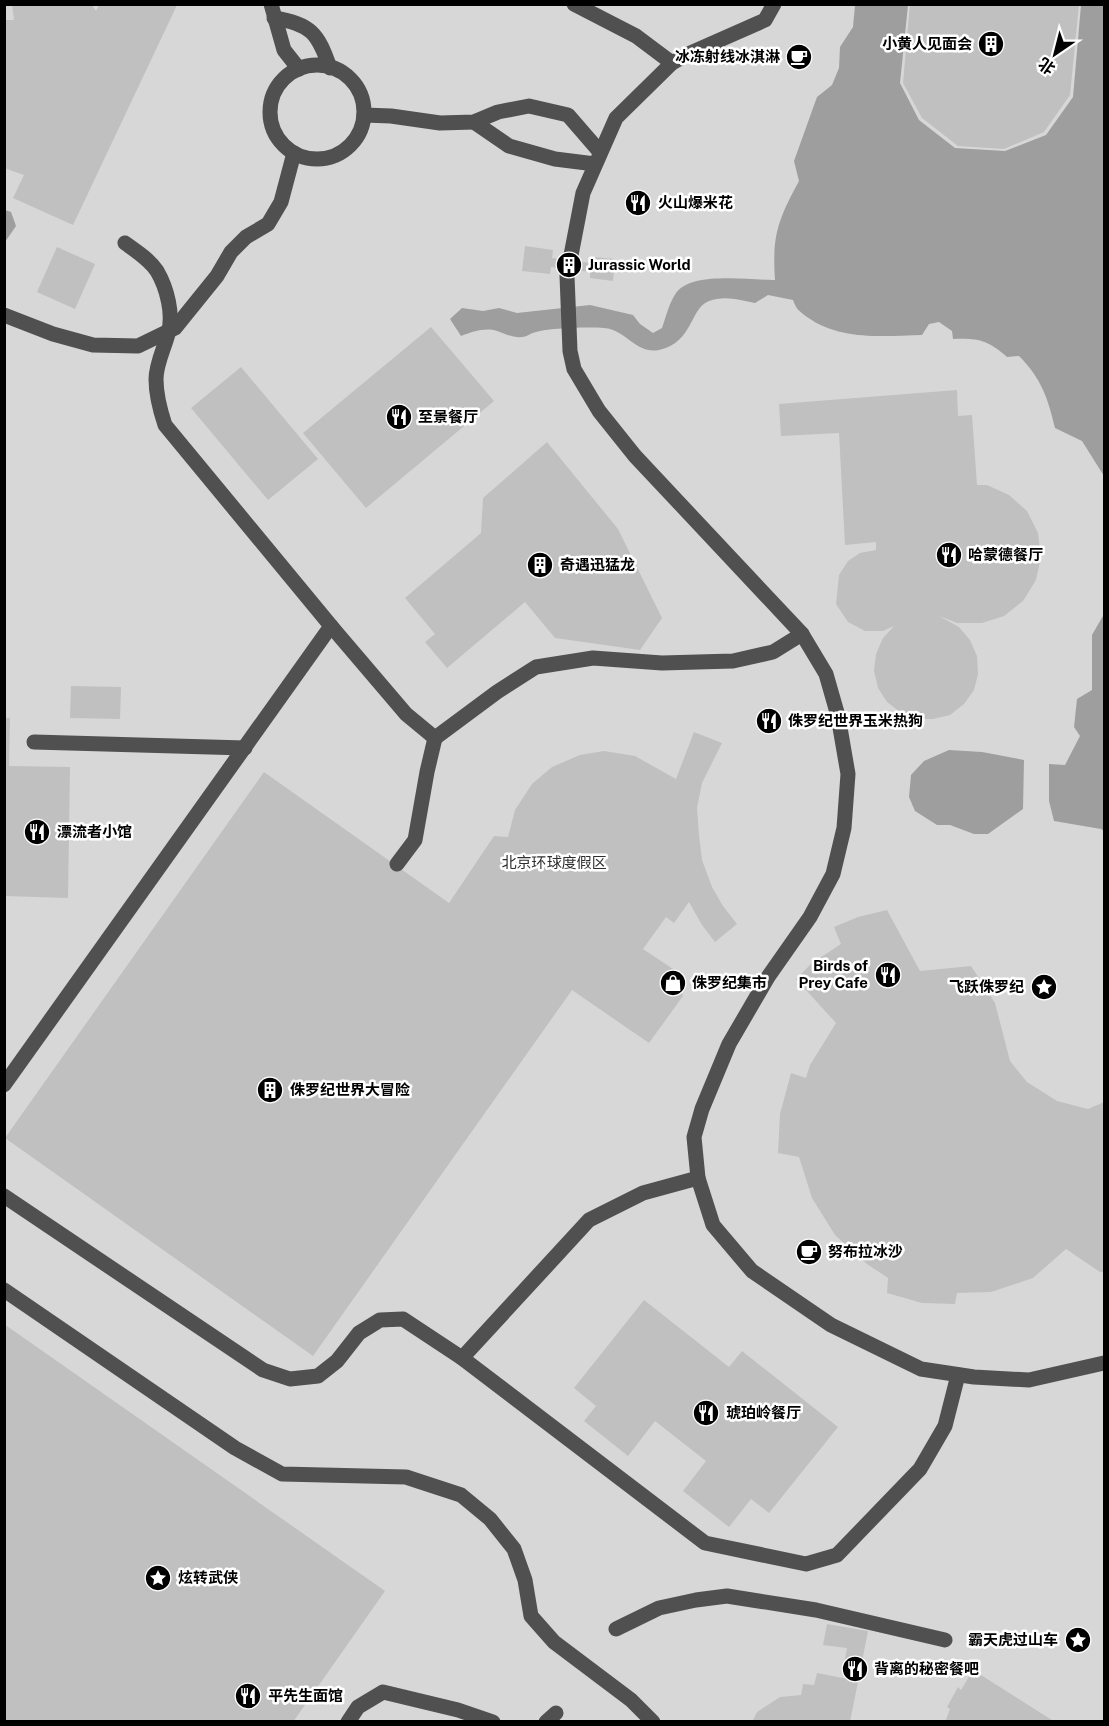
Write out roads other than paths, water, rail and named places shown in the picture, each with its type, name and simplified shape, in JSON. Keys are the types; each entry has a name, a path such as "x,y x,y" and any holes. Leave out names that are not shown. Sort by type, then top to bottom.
{"street":[{"path":"774,4 765,20 672,63 616,118 583,193 567,276 570,351 574,369 599,411 617,434 802,634 826,674 838,716 848,774 844,828 833,874 810,917 768,977 729,1044 702,1110 694,1137 698,1178 713,1225 752,1271 841,1330 921,1369 958,1375 1029,1380 1104,1363"},
{"path":"575,5 636,36 672,63"},
{"path":"272,11 310,29 322,45 330,68"},
{"path":"272,11 284,50 299,69"},
{"path":"315,66 330,68 339,70 352,80 360,92 364,116 358,135 349,147 337,155 322,159 308,158 294,153 282,143 273,129 270,113 272,97 280,83 292,72 315,66"},
{"path":"364,116 391,116 440,123 474,122 498,112 530,106 568,115 598,158"},
{"path":"474,122 509,146 555,159 598,158"},
{"path":"4,315 53,334 93,345 138,346 175,328 204,294 231,252 246,237 268,224 281,202 294,153"},
{"path":"125,243 156,270 170,307 169,331 156,377 157,402 165,425 405,714 435,738"},
{"path":"4,1085 331,626"},
{"path":"397,864 416,840 435,738 497,692 536,667 593,658 662,663 733,661 773,652 802,634"},
{"path":"34,742 245,748"},
{"path":"462,1358 589,1220 643,1193 698,1178"},
{"path":"4,1196 263,1370 290,1379 318,1376 337,1361 359,1333 380,1320 403,1319 462,1358 705,1543 806,1564 837,1555 920,1469 945,1426 958,1375"},
{"path":"4,1290 235,1448 282,1474 406,1477 461,1495 490,1519 514,1549 525,1580 531,1616 554,1642 631,1700 653,1722"},
{"path":"616,1629 659,1608 727,1596 816,1610 945,1640"},
{"path":"348,1722 358,1707 383,1692 458,1710 493,1722"}],"place":[{"name":"小黄人见面会","path":"991,44"},
{"name":"冰冻射线冰淇淋","path":"799,57"},
{"name":"火山爆米花","path":"638,203"},
{"name":"Jurassic World","path":"569,265"},
{"name":"至景餐厅","path":"399,417"},
{"name":"哈蒙德餐厅","path":"949,555"},
{"name":"奇遇迅猛龙","path":"540,565"},
{"name":"侏罗纪世界玉米热狗","path":"769,721"},
{"name":"漂流者小馆","path":"37,832"},
{"name":"Birds of Prey Cafe","path":"888,975"},
{"name":"侏罗纪集市","path":"673,983"},
{"name":"飞跃侏罗纪","path":"1044,987"},
{"name":"侏罗纪世界大冒险","path":"270,1090"},
{"name":"努布拉冰沙","path":"809,1252"},
{"name":"琥珀岭餐厅","path":"706,1413"},
{"name":"炫转武侠","path":"158,1578"},
{"name":"霸天虎过山车","path":"1078,1640"},
{"name":"背离的秘密餐吧","path":"855,1669"},
{"name":"平先生面馆","path":"248,1696"}],"park label":[{"name":"北京环球度假区","path":"554,863"}]}
